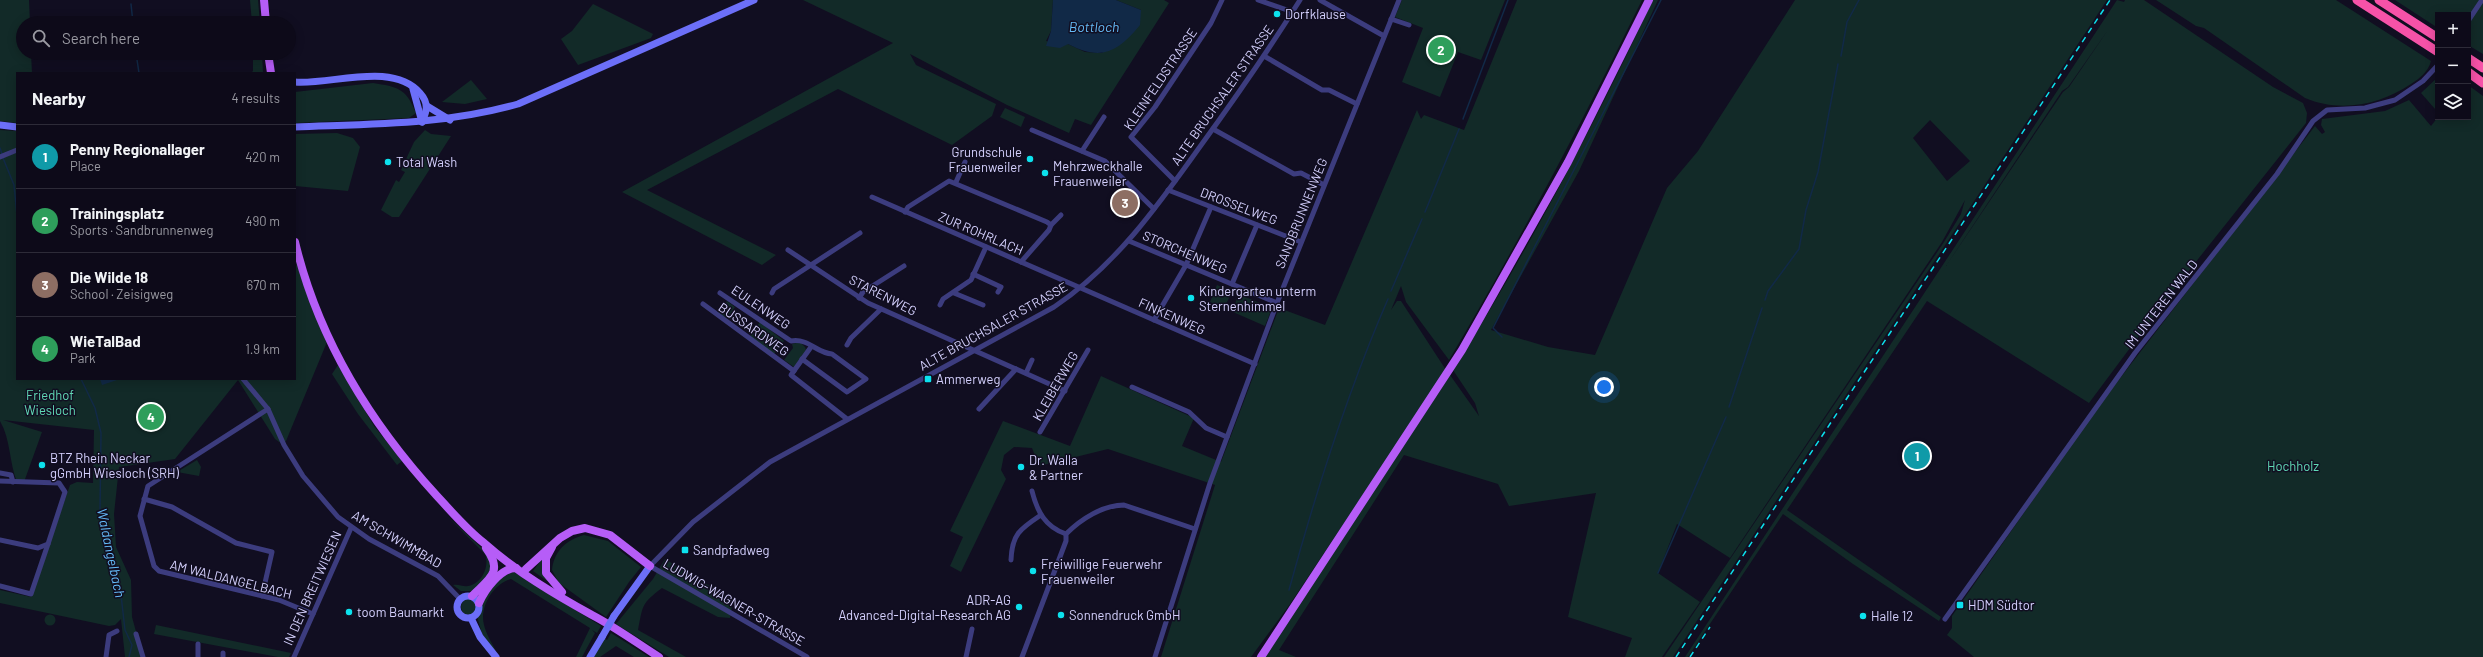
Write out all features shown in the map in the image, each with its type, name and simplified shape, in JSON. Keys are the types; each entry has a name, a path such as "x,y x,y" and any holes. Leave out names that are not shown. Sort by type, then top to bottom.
{"highway":[{"path":"2356,0 2435,50"},
{"path":"2379,0 2435,36"},
{"path":"2471,60 2483,68"},
{"path":"2471,74 2483,83"}],"main road":[{"path":"264,0 265,16"},
{"path":"296,127 450,120 518,104 754,0"},
{"path":"1261,657 1462,350 1518,253 1592,117 1649,0"},
{"path":"268,60 269,71"},
{"path":"296,82 309,83 375,76 398,79 412,87 422,96 427,106 450,120"},
{"path":"296,88 309,83"},
{"path":"412,87 422,122"},
{"path":"422,122 427,106"},
{"path":"0,125 16,127"},
{"path":"296,245 312,297 345,370 377,422 401,455 456,518 484,544 516,568 659,657"},
{"path":"447,506 526,568 593,615"},
{"path":"526,568 554,542 572,531 585,528 597,530 610,535 650,566 614,616 590,657"},
{"path":"1254,657 1343,531"},
{"path":"554,542 546,558 546,573 562,592"},
{"path":"484,544 493,560 494,571 486,583 472,596 465,596 460,599 457,604 458,612 465,618 471,618 478,613 479,603 483,594 502,573 510,568 516,568"},
{"path":"472,596 479,603"},
{"path":"471,618 481,638 496,657"}],"street":[{"name":"KLEINFELDSTRASSE","path":"1175,181 1130,137 1155,107 1207,30 1222,0"},
{"path":"1258,0 1293,12"},
{"name":"ALTE BRUCHSALER STRASSE","path":"650,566 693,522 738,485 770,462 1054,307 1080,288 1129,241 1154,209 1264,56 1300,0"},
{"path":"1320,0 1384,36"},
{"name":"SANDBRUNNENWEG","path":"1195,529 1227,437 1277,303 1399,0"},
{"path":"2471,16 2482,0"},
{"path":"1391,19 1409,25"},
{"path":"1264,56 1322,90 1329,90 1357,104"},
{"name":"IM UNTEREN WALD","path":"1945,619 2130,360 2277,174 2313,121 2327,110 2365,108 2395,100 2424,81 2435,68"},
{"path":"1082,151 1104,117"},
{"path":"1213,128 1294,174 1301,173 1324,185"},
{"path":"1032,130 1082,151 1109,165 1154,209"},
{"path":"0,157 16,150"},
{"path":"956,182 965,162"},
{"path":"906,212 908,207 949,181 956,182 1051,225"},
{"name":"DROSSELWEG","path":"1168,190 1301,242"},
{"name":"ZUR ROHRLACH","path":"872,197 1080,288"},
{"path":"1154,320 1186,265 1211,207"},
{"path":"1021,262 1061,215"},
{"path":"1232,284 1257,225"},
{"path":"772,293 774,289 860,233"},
{"name":"STORCHENWEG","path":"1129,241 1277,303"},
{"path":"940,305 943,299 966,285 986,247"},
{"name":"STARENWEG","path":"788,250 859,298 1065,391"},
{"path":"859,298 863,292 904,266"},
{"path":"973,274 1001,287 998,292"},
{"name":"FINKENWEG","path":"1080,288 1255,364"},
{"name":"EULENWEG","path":"720,293 791,341 801,340 811,347 816,347 826,354 832,354 866,379 847,392 802,359"},
{"path":"954,293 983,305"},
{"name":"BUSSARDWEG","path":"703,304 794,371"},
{"path":"847,346 851,338 881,309"},
{"path":"811,347 791,375 847,419"},
{"name":"KLEIBERWEG","path":"1040,432 1088,350"},
{"path":"1026,373 1032,360"},
{"path":"978,410 1016,369"},
{"name":"AM SCHWIMMBAD","path":"245,380 268,410 285,447 303,476 327,506 351,528 438,576 447,583 460,599"},
{"path":"1132,387 1189,412 1206,428 1227,437"},
{"name":"AM WALDANGELBACH","path":"268,410 176,470 152,483 144,498 141,520 157,570 283,601 313,614"},
{"path":"0,473 11,475 13,482"},
{"path":"0,482 59,483 64,488 65,492 31,594 0,586"},
{"path":"1032,490 1041,515 1048,526 1066,534"},
{"path":"144,498 172,506 236,543 272,552 262,596"},
{"path":"1022,657 1066,541 1066,534 1078,522 1114,505 1124,505 1195,529 1155,657"},
{"path":"1011,560 1012,545 1017,533 1041,515"},
{"name":"IN DEN BREITWIESEN","path":"294,657 351,528"},
{"path":"0,540 38,548 48,544"},
{"name":"LUDWIG-WAGNER-STRASSE","path":"650,566 807,657"},
{"path":"966,657 972,629"},
{"path":"106,657 109,634 117,631"},
{"path":"136,634 143,657"},
{"path":"198,644 198,657"}],"green space":[{"path":"0,0 29,0 30,16 16,16 16,60 31,60 32,72 16,72 16,123 0,121"},
{"path":"250,0 258,0 259,16 251,16"},
{"path":"803,0 1053,0 1051,31 1046,41 1068,44 1085,52 1102,53 1141,10 1116,0 1164,0 1169,3 1091,125 1075,119 1069,133 1007,105 910,54 916,65 996,104 992,116 952,145 838,89 647,190 776,255 762,265 622,192 893,43"},
{"path":"1402,0 1505,0 1481,60 1458,52 1440,97 1402,82 1423,28 1395,17"},
{"path":"1517,0 1642,0 1549,182 1500,272 1449,360 1406,302 1401,286 1391,310 1397,301 1401,301 1446,370 1290,604 1251,657 1161,657 1215,485 1108,449 1039,466 1032,448 1014,447 1004,455 1001,470 1006,479 961,572 950,566 963,537 950,531 1003,421 1070,446 1101,376 1194,418 1182,446 1221,462 1279,308 1325,325 1417,110 1421,119 1424,115 1464,130"},
{"path":"1653,0 1658,0 1579,171 1491,330 1548,347 1595,355 1667,188 1698,151 1795,0 2107,0 1673,657 1664,657 1944,242 1961,214 1965,200 1942,242 1730,558 1677,524 1658,573 1700,602 1662,657 1625,657 1632,638 1568,617 1596,493 1509,506 1498,484 1404,455 1279,650 1296,657 1265,657 1450,375 1479,416 1475,403 1453,370 1481,325 1559,188","holes":["1930,120 1970,161 1947,181 1913,138"]},
{"path":"2117,0 2124,2 2125,0 2144,0 2273,87 2303,103 2307,113 2306,123 2168,297 2089,403 1927,301 1787,510 1941,617 1939,621 1853,564 1783,514 1688,657 1685,657","holes":["2108,30 2069,87 2063,92 1946,266 2062,91 2068,87"]},
{"path":"2156,0 2336,0 2431,61 2426,72 2411,84 2373,102 2346,106 2318,103 2305,98 2204,28 2196,26"},
{"path":"2395,0 2483,0 2483,54 2471,47 2471,12 2435,12 2435,26"},
{"path":"593,4 653,34 651,38 578,65 561,39 572,31"},
{"path":"253,60 262,60 263,72 252,72"},
{"path":"471,80 487,99 465,104 442,102"},
{"path":"2435,80 2435,109 2421,93"},
{"path":"373,83 400,90 409,98 416,113 409,118 296,123 296,92"},
{"name":"Hochholz","path":"2471,87 2483,96 2483,657 1974,657 1947,635 1952,628 1952,616 2097,408 2315,126 2322,134 2325,132 2321,125 2322,119 2385,111 2409,100 2431,126 2436,120 2471,120"},
{"path":"1005,108 1025,117 1021,127 1000,117"},
{"name":"Friedhof Wiesloch","path":"0,130 16,131 16,380 238,380 175,459 119,467 114,514 116,547 131,580 132,617 143,657 125,657 121,619 115,625 109,626 0,603 0,590 31,597 70,485 77,482 93,483 94,430 3,420 42,432 24,482 17,482 4,428 0,421"},
{"path":"425,130 431,134 451,136 399,217 392,217 381,210 396,180 399,182 405,172 401,170 414,142"},
{"path":"337,133 353,138 360,147 348,191 296,186 296,134"},
{"path":"296,264 327,342 286,441 282,444 275,439 238,380 296,380"},
{"path":"1217,285 1232,292 1224,308 1210,302"},
{"path":"1238,294 1272,308 1265,326 1233,312"},
{"path":"727,301 735,307 726,320 717,314"},
{"path":"760,322 784,341 774,354 749,337"},
{"path":"800,342 806,350 794,367 784,360 793,348 792,344"},
{"path":"338,365 374,426 402,461 397,465 358,414 332,374"},
{"path":"197,460 201,467 199,476 177,472"},
{"path":"447,516 486,552 492,564 487,577 473,591 461,591 453,585 468,586 477,582 484,574 486,569 485,554"},
{"path":"584,535 608,541 641,567 629,582 606,617 559,583 552,570 555,557 562,547 566,543"},
{"path":"545,555 547,581 533,571"},
{"path":"665,559 733,600 730,618 718,617 662,588 646,602 642,610 638,630 686,657 669,657 616,624 653,579"},
{"path":"514,572 601,626 597,633 592,630 595,633 582,657 576,657 590,628 511,579 499,585 489,597 484,611 484,625 496,651 494,650 482,634 477,616 482,601 489,590 500,579"},
{"path":"469,599 476,604 477,607 472,614 469,615 462,610 461,607 466,600"},
{"path":"48,615 52,615 54,616 54,624 48,625 45,622 45,618"},
{"path":"156,625 291,653 289,657 278,657 154,634"},
{"path":"611,633 649,657 634,657 616,646 600,657 592,657 604,638 607,640"}],"water":[{"name":"Bottloch","path":"1053,0 1116,0 1141,10 1140,25 1124,42 1116,48 1108,51 1099,53 1090,52 1068,44 1060,48 1046,46 1051,31"},
{"path":"100,380 117,380 102,385"}],"waterway":[{"path":"1463,119 1508,0"},
{"path":"1502,337 1493,328 1661,0"},
{"path":"1841,56 1847,22 1859,0"},
{"path":"131,4 132,16"},
{"path":"137,60 139,72"},
{"path":"1765,300 1768,291 1799,249 1806,210 1818,172 1838,64"},
{"path":"1425,212 1459,129"},
{"name":"Waldangelbach","path":"0,148 2,154"},
{"name":"Waldangelbach","path":"3,158 14,185 16,205"},
{"path":"1391,291 1422,219"},
{"path":"1289,590 1333,443 1359,370 1388,299"},
{"path":"1729,407 1762,308"},
{"name":"Waldangelbach","path":"81,380 95,408 101,433 100,510 106,543 114,568 114,578 121,595 125,630 132,645 129,657"},
{"path":"1658,573 1726,417"}],"railway":[{"path":"1676,657 2110,0"},
{"path":"1690,657 1710,627"}],"place":[{"name":"Dorfklause","path":"1277,14"},
{"name":"Trainingsplatz","path":"1441,50"},
{"name":"Grundschule Frauenweiler","path":"1030,159"},
{"name":"Total Wash","path":"388,162"},
{"name":"Mehrzweckhalle Frauenweiler","path":"1045,173"},
{"name":"Die Wilde 18","path":"1125,203"},
{"name":"Kindergarten unterm Sternenhimmel","path":"1191,298"},
{"name":"Ammerweg","path":"928,379"},
{"name":"WieTalBad","path":"151,417"},
{"name":"Penny Regionallager","path":"1917,456"},
{"name":"BTZ Rhein Neckar gGmbH Wiesloch (SRH)","path":"42,465"},
{"name":"Dr. Walla & Partner","path":"1021,467"},
{"name":"Sandpfadweg","path":"685,550"},
{"name":"Freiwillige Feuerwehr Frauenweiler","path":"1033,571"},
{"name":"HDM Südtor","path":"1960,605"},
{"name":"ADR-AG Advanced-Digital-Research AG","path":"1019,607"},
{"name":"toom Baumarkt","path":"349,612"},
{"name":"Sonnendruck GmbH","path":"1061,615"},
{"name":"Halle 12","path":"1863,616"}]}
